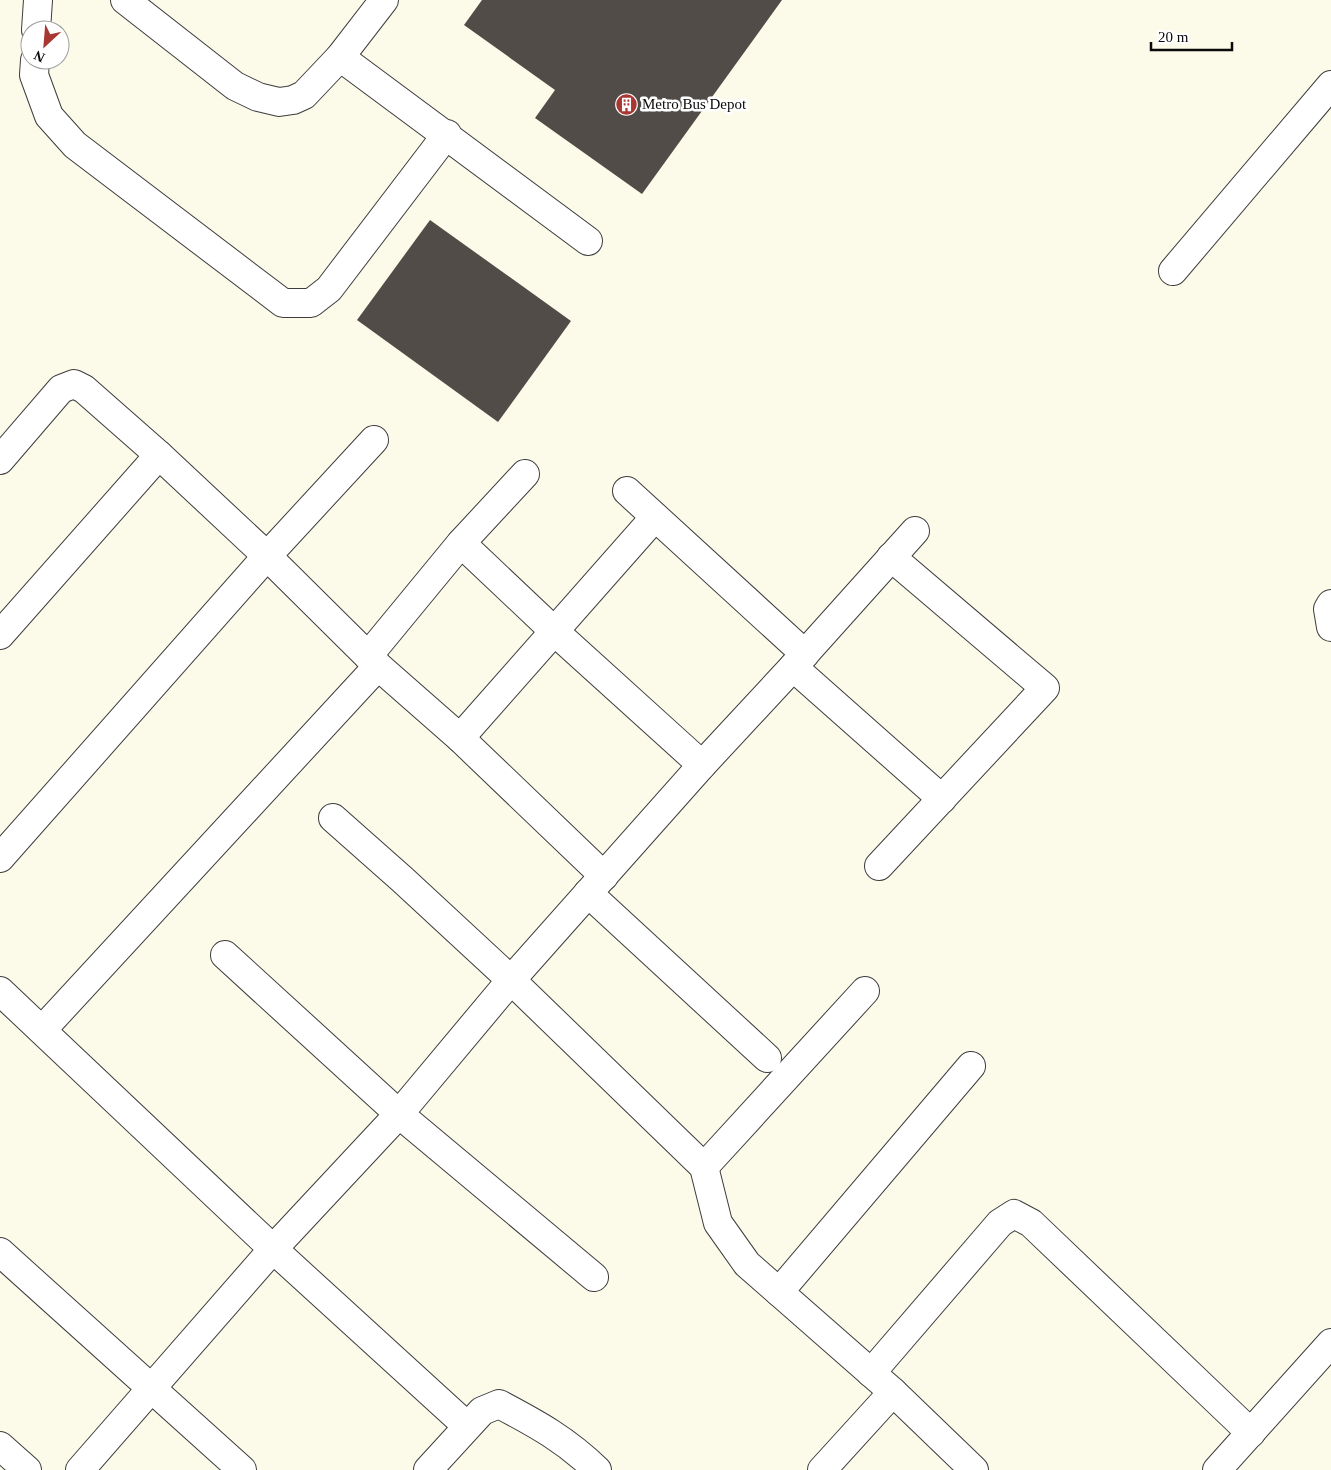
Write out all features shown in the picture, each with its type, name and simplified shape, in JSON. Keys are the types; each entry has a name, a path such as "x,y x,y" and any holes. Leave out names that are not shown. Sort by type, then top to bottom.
{"street":[{"path":"37,20 38,0"},
{"path":"125,0 235,86 258,97 279,102 304,96 340,57 384,0"},
{"path":"340,57 447,134 588,241"},
{"path":"34,70 34,75 48,116 76,145 283,304 311,303 329,289 447,134"},
{"path":"1173,271 1331,85"},
{"path":"0,460 61,389 74,384 84,389 159,455 267,556 373,661 460,738 596,884 767,1058"},
{"path":"0,858 267,556 374,440"},
{"path":"0,635 159,455"},
{"path":"42,1030 373,661 461,544 525,474"},
{"path":"627,491 942,799"},
{"path":"460,738 655,517"},
{"path":"80,1470 273,1249 399,1114 511,980 596,884 915,531"},
{"path":"461,544 702,765"},
{"path":"879,866 1045,688 891,558"},
{"path":"1331,604 1328,609 1331,627"},
{"path":"333,818 404,880 511,980 704,1167 718,1223 747,1264 893,1392 974,1470"},
{"path":"224,955 399,1114 594,1277"},
{"path":"0,991 273,1249 467,1426"},
{"path":"704,1167 865,991"},
{"path":"779,1292 971,1066"},
{"path":"870,1373 1000,1223 1014,1214 1031,1223 1251,1432"},
{"path":"0,1252 242,1470"},
{"path":"1217,1470 1331,1343"},
{"path":"822,1470 893,1392"},
{"path":"428,1470 482,1411 499,1404 543,1427 581,1455 597,1470"},
{"path":"0,1446 27,1470"}],"building":[{"name":"Metro Bus Depot","path":"482,0 782,0 642,194 535,118 555,90 464,25"},
{"path":"430,220 571,321 498,422 357,320"}],"place":[{"name":"Metro Bus Depot","path":"626,104"}]}
